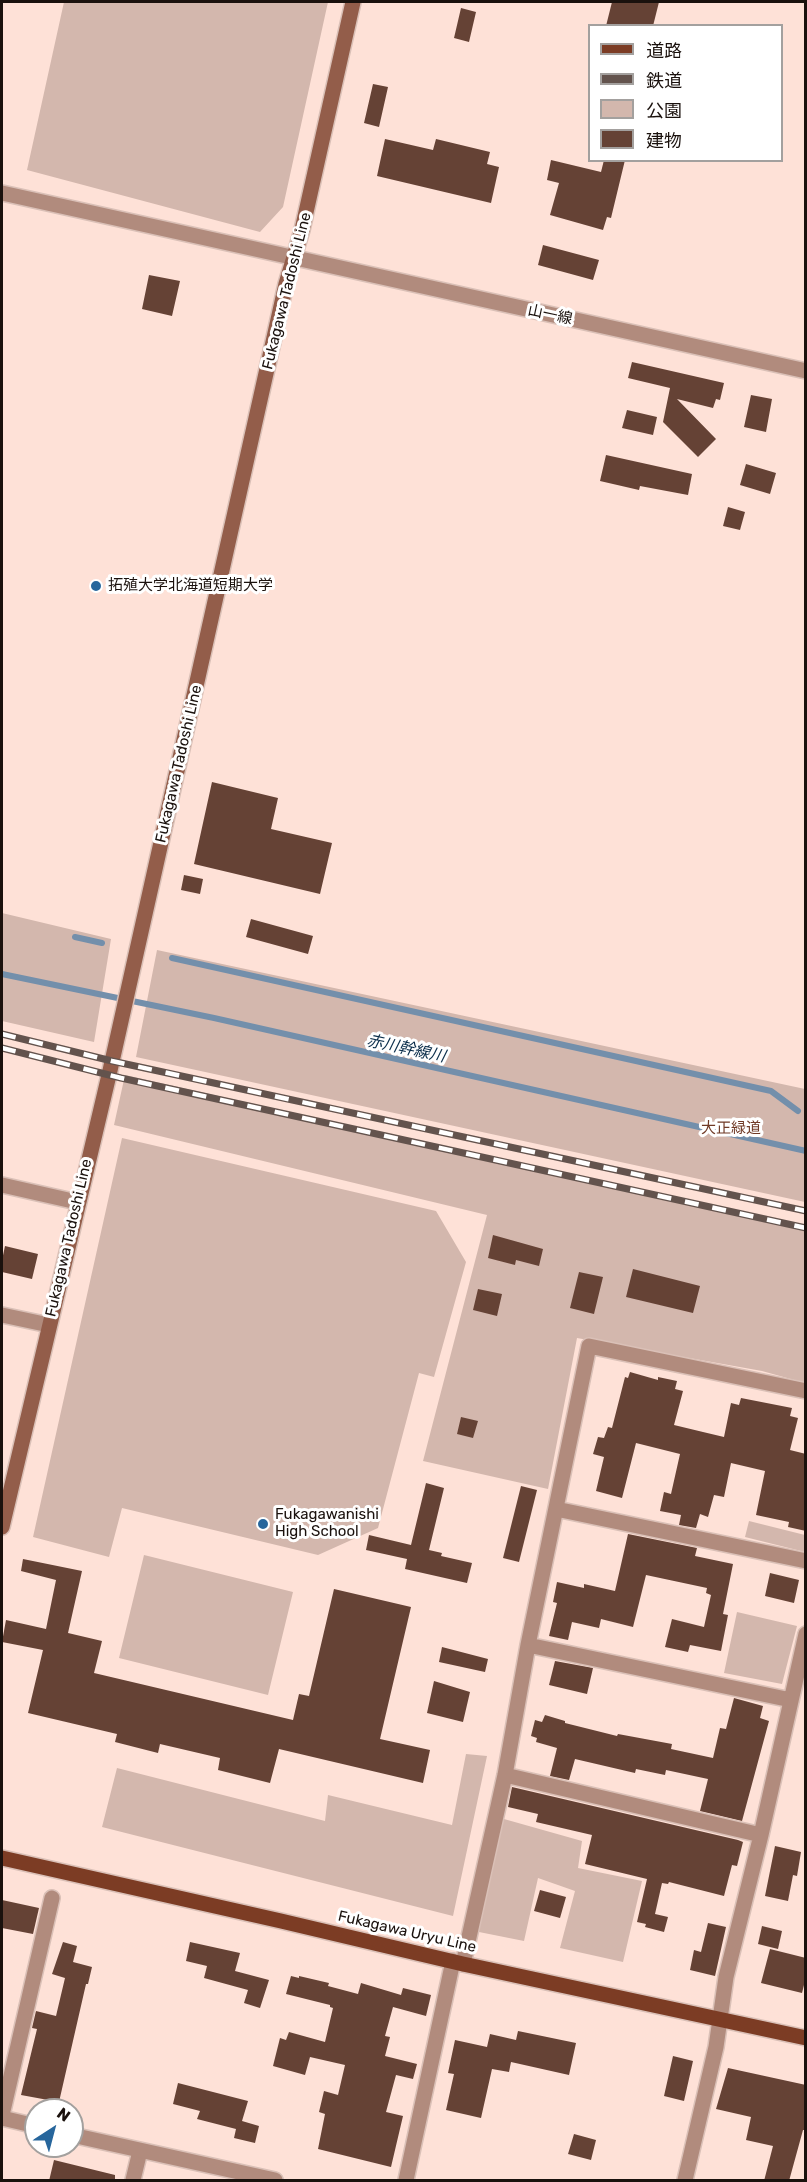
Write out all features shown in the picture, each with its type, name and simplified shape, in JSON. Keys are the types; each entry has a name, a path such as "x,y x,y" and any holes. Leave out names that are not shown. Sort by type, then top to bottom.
{"main road":[{"name":"Fukagawa Tadoshi Line","path":"2,1527 112,1061 286,284 295,258 353,2"},
{"name":"Fukagawa Uryu Line","path":"2,1858 458,1962 806,2038"}],"street":[{"name":"山一線","path":"2,193 806,371"},
{"path":"2,1185 77,1202"},
{"path":"2,1315 49,1325"},
{"path":"406,2181 505,1775 528,1646 589,1346 806,1391"},
{"path":"556,1509 806,1561"},
{"path":"685,2181 721,2020 726,1977 761,1835 806,1634"},
{"path":"528,1646 791,1700"},
{"path":"505,1775 761,1835"},
{"path":"24,2122 2,2116 52,1898"},
{"path":"84,2138 275,2181"},
{"path":"133,2181 140,2151"}],"green space":[{"path":"64,2 328,2 283,207 260,232 27,170"},
{"path":"2,913 111,939 94,1042 2,1021"},
{"name":"大正緑道","path":"157,950 805,1089 805,1202 136,1057"},
{"path":"125,1075 805,1228 805,1383 762,1371 577,1338 548,1489 423,1461 487,1215 114,1125"},
{"path":"122,1138 436,1211 466,1262 434,1377 419,1373 378,1528 318,1555 122,1508 109,1557 33,1537"},
{"path":"749,1521 805,1535 805,1552 745,1537"},
{"path":"144,1555 293,1592 268,1695 119,1658"},
{"path":"737,1612 797,1626 782,1684 724,1673"},
{"path":"466,1754 487,1756 453,1916 102,1827 117,1768 325,1821 328,1795 452,1825"},
{"path":"504,1819 582,1841 578,1868 642,1881 623,1962 560,1948 575,1891 538,1878 524,1941 474,1931"}],"building":[{"path":"612,2 659,2 654,24 606,24"},
{"path":"461,8 476,12 469,42 454,38"},
{"path":"373,84 388,87 379,127 364,123"},
{"path":"385,139 433,150 436,139 490,152 487,164 499,167 491,203 377,176"},
{"path":"551,160 601,172 604,162 625,162 611,218 607,217 603,230 550,215 559,183 547,180"},
{"path":"543,245 599,260 593,280 538,265"},
{"path":"149,275 180,281 172,316 142,309"},
{"path":"632,362 724,383 720,400 716,399 713,408 677,399 716,439 698,457 663,422 670,388 628,378"},
{"path":"751,395 772,399 766,432 744,427"},
{"path":"627,410 657,417 653,435 622,428"},
{"path":"606,455 692,474 688,495 640,486 639,490 600,481"},
{"path":"746,464 776,473 770,494 740,485"},
{"path":"728,507 745,512 740,530 723,526"},
{"path":"212,782 278,798 271,829 332,843 320,894 194,864"},
{"path":"184,875 203,879 200,894 181,890"},
{"path":"251,919 313,936 308,954 246,937"},
{"path":"493,1235 543,1249 539,1266 516,1260 515,1265 488,1258"},
{"path":"5,1246 38,1254 32,1279 2,1272"},
{"path":"633,1269 700,1286 693,1313 626,1297"},
{"path":"579,1272 603,1277 594,1314 570,1308"},
{"path":"478,1289 502,1294 497,1316 473,1310"},
{"path":"630,1372 658,1380 658,1377 677,1381 675,1389 683,1391 674,1425 724,1437 731,1403 739,1405 741,1398 792,1408 790,1416 798,1418 790,1450 806,1454 806,1531 788,1527 789,1522 756,1515 765,1471 731,1463 724,1497 714,1495 708,1517 700,1514 696,1528 679,1525 681,1515 660,1511 664,1492 671,1494 680,1454 636,1443 622,1498 596,1491 604,1457 593,1454 598,1437 604,1438 608,1427 612,1428 625,1377 628,1378"},
{"path":"461,1417 478,1421 473,1438 457,1434"},
{"path":"426,1483 444,1488 429,1550 442,1553 441,1556 472,1563 467,1583 405,1569 407,1559 366,1550 369,1535 411,1545"},
{"path":"521,1486 537,1490 519,1562 503,1558"},
{"path":"628,1534 697,1548 695,1556 733,1564 723,1614 728,1615 721,1651 690,1645 688,1652 665,1647 672,1619 704,1627 711,1595 706,1593 707,1588 646,1575 633,1627 601,1619 599,1628 572,1622 568,1640 549,1636 557,1603 553,1602 557,1582 584,1588 584,1584 615,1591"},
{"path":"23,1559 82,1571 68,1633 102,1641 94,1673 293,1720 299,1694 309,1696 334,1589 411,1607 380,1739 430,1750 423,1783 279,1749 270,1783 218,1770 220,1758 160,1744 158,1753 115,1742 117,1734 28,1713 43,1650 2,1642 6,1620 46,1629 56,1580 21,1571"},
{"path":"770,1573 799,1580 794,1603 765,1596"},
{"path":"442,1647 488,1659 485,1672 439,1662"},
{"path":"555,1661 593,1668 587,1694 549,1685"},
{"path":"434,1681 470,1692 463,1722 427,1713"},
{"path":"734,1698 763,1706 760,1718 769,1721 742,1821 700,1811 708,1779 666,1770 665,1775 636,1769 635,1773 575,1759 569,1780 550,1776 557,1748 536,1742 537,1738 531,1736 535,1720 542,1722 545,1715 565,1721 565,1723 617,1736 618,1734 672,1744 671,1749 713,1758 720,1728 726,1729"},
{"path":"512,1787 738,1840 743,1842 737,1866 732,1865 724,1896 669,1882 668,1884 662,1883 655,1914 668,1917 664,1932 645,1927 646,1924 637,1922 647,1879 585,1864 592,1835 536,1822 538,1814 508,1807"},
{"path":"775,1846 801,1852 797,1876 793,1875 788,1901 765,1896"},
{"path":"540,1890 566,1897 560,1918 534,1911"},
{"path":"2,1900 39,1908 33,1934 2,1928"},
{"path":"708,1923 726,1927 715,1976 690,1970 694,1950 701,1952"},
{"path":"762,1926 782,1931 778,1949 758,1944"},
{"path":"63,1942 77,1946 73,1962 92,1967 60,2098 21,2095 37,2029 32,2028 36,2011 56,2016 65,1978 52,1974"},
{"path":"190,1942 240,1953 235,1971 269,1980 260,2008 244,2003 248,1990 204,1978 207,1966 186,1961"},
{"path":"770,1949 806,1958 806,1977 802,1993 761,1983"},
{"path":"291,1976 329,1983 328,1986 358,1994 361,1983 401,1995 403,1988 431,1995 426,2016 393,2007 385,2036 390,2037 385,2056 417,2064 413,2079 396,2075 386,2112 403,2116 391,2167 318,2149 325,2114 319,2112 324,2091 338,2095 345,2065 310,2057 305,2075 273,2066 280,2038 286,2040 289,2032 325,2042 333,2008 330,2005 286,1994"},
{"path":"518,2031 576,2043 569,2075 511,2062 509,2072 492,2069 481,2118 446,2110 454,2074 448,2073 455,2040 487,2047 490,2034 516,2040"},
{"path":"673,2056 693,2061 684,2101 664,2096"},
{"path":"728,2068 806,2085 806,2130 803,2130 789,2181 764,2181 773,2146 746,2140 751,2117 716,2109"},
{"path":"178,2083 248,2101 242,2121 259,2126 255,2143 234,2138 236,2129 197,2119 200,2111 173,2104"},
{"path":"574,2134 596,2140 591,2160 568,2154"},
{"path":"54,2160 115,2175 115,2181 49,2181"}],"waterway":[{"path":"75,937 102,943"},
{"path":"172,958 771,1091 798,1111"},
{"name":"赤川幹線川","path":"2,974 214,1018 806,1151"}],"railway":[{"path":"2,1034 112,1061 806,1211"},
{"path":"2,1048 121,1078 806,1228"}],"place":[{"name":"拓殖大学北海道短期大学","path":"96,586"},
{"name":"Fukagawanishi High School","path":"263,1524"}]}
